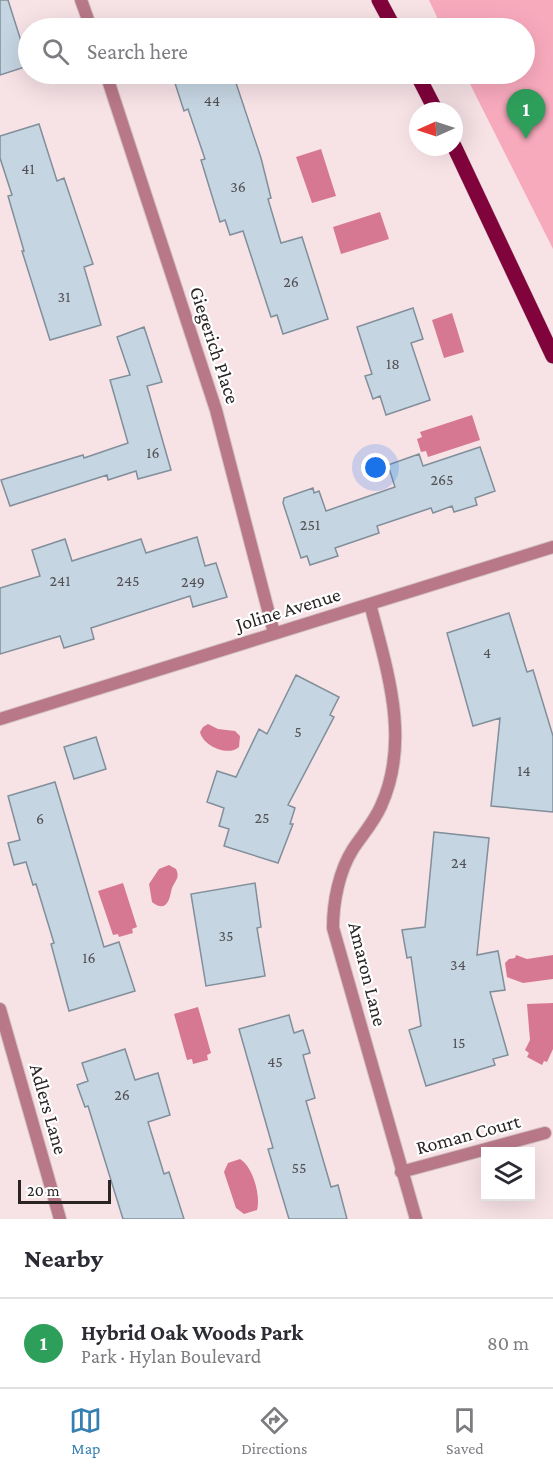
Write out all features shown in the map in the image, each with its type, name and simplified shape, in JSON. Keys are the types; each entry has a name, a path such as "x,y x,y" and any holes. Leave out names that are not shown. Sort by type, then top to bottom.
{"main road":[{"path":"379,0 389,18"},
{"path":"422,84 431,102"},
{"path":"459,156 553,356"}],"street":[{"path":"81,0 87,18"},
{"name":"Giegerich Place","path":"109,84 216,410 274,633"},
{"name":"Joline Avenue","path":"0,719 553,547"},
{"name":"Amaron Lane","path":"370,604 392,693 397,729 394,767 383,803 374,821 352,850 339,881 333,928 416,1219"},
{"name":"Adlers Lane","path":"0,1009 60,1219"},
{"name":"Roman Court","path":"401,1172 545,1133"}],"shaded area":[{"path":"429,0 553,0 553,249 470,84 535,84 535,18 437,18"},
{"path":"321,149 336,196 312,203 296,157"},
{"path":"380,212 389,239 341,254 333,227"},
{"path":"452,313 464,352 444,358 432,320"},
{"path":"472,415 480,440 428,457 426,451 421,452 417,439 422,437 420,432"},
{"path":"208,724 218,729 235,731 240,736 239,747 229,751 211,746 200,732"},
{"path":"169,865 176,869 177,878 167,903 163,906 156,905 152,902 149,884 159,869"},
{"path":"123,883 137,927 132,929 133,933 119,937 118,934 113,935 98,891"},
{"path":"516,955 527,959 553,955 553,979 523,983 507,977 505,963 515,958"},
{"path":"553,1003 553,1049 547,1062 544,1061 542,1065 527,1057 529,1053 525,1050 530,1040 527,1004"},
{"path":"198,1007 211,1053 207,1055 208,1060 193,1064 192,1059 187,1060 174,1014"},
{"path":"240,1159 249,1168 258,1197 257,1210 244,1214 236,1208 224,1172 228,1163"}],"building":[{"path":"0,0 8,0 18,32 18,69 0,75"},
{"path":"175,84 236,84 261,158 271,198 268,199 281,243 302,237 328,319 283,334 277,315 271,317 243,231 230,235 225,220 220,222 201,160 205,159 188,109 184,111"},
{"path":"39,124 57,181 64,178 93,264 84,267 101,325 50,340 22,251 24,251 8,196 12,195 0,158 0,136"},
{"path":"413,308 423,339 411,343 430,400 386,415 380,396 373,399 365,376 372,374 357,327"},
{"path":"144,327 162,382 147,386 171,470 138,479 136,471 108,480 107,475 10,506 1,480 83,455 84,458 128,443 110,380 130,375 117,337"},
{"path":"480,447 495,491 475,498 477,505 454,512 452,506 433,513 431,508 377,526 379,533 335,548 338,556 310,565 307,556 301,558 283,503 284,498 313,488 314,493 319,491 326,511 395,487 388,465 419,454 423,466"},
{"path":"197,537 205,566 216,563 227,597 193,607 190,596 91,628 94,639 64,648 60,636 0,654 0,588 40,576 32,550 65,539 72,561 141,539 146,553"},
{"path":"509,613 527,672 533,670 553,736 553,812 491,806 500,718 473,726 447,633"},
{"path":"296,675 339,697 330,715 334,717 288,805 295,808 290,824 293,824 278,863 224,846 229,829 219,826 224,808 207,802 217,771 236,777 259,729 267,734"},
{"path":"96,737 106,769 74,779 64,747"},
{"path":"55,782 104,947 119,942 135,991 69,1011 51,944 54,943 36,884 33,885 26,862 14,865 8,843 20,840 8,796"},
{"path":"434,832 489,838 477,955 498,951 505,990 490,992 508,1055 493,1059 495,1065 426,1086 409,1030 421,1026 411,957 407,958 402,930 425,927"},
{"path":"255,883 261,927 257,928 265,976 206,986 191,894"},
{"path":"289,1015 294,1033 303,1030 310,1053 303,1055 315,1098 306,1101 331,1187 338,1185 347,1219 289,1219 268,1149 273,1148 239,1029"},
{"path":"125,1049 135,1080 158,1073 170,1115 148,1122 164,1174 169,1172 184,1219 123,1219 88,1106 85,1107 77,1085 88,1081 82,1063"}],"place":[{"name":"Hybrid Oak Woods Park","path":"526,139"}]}
